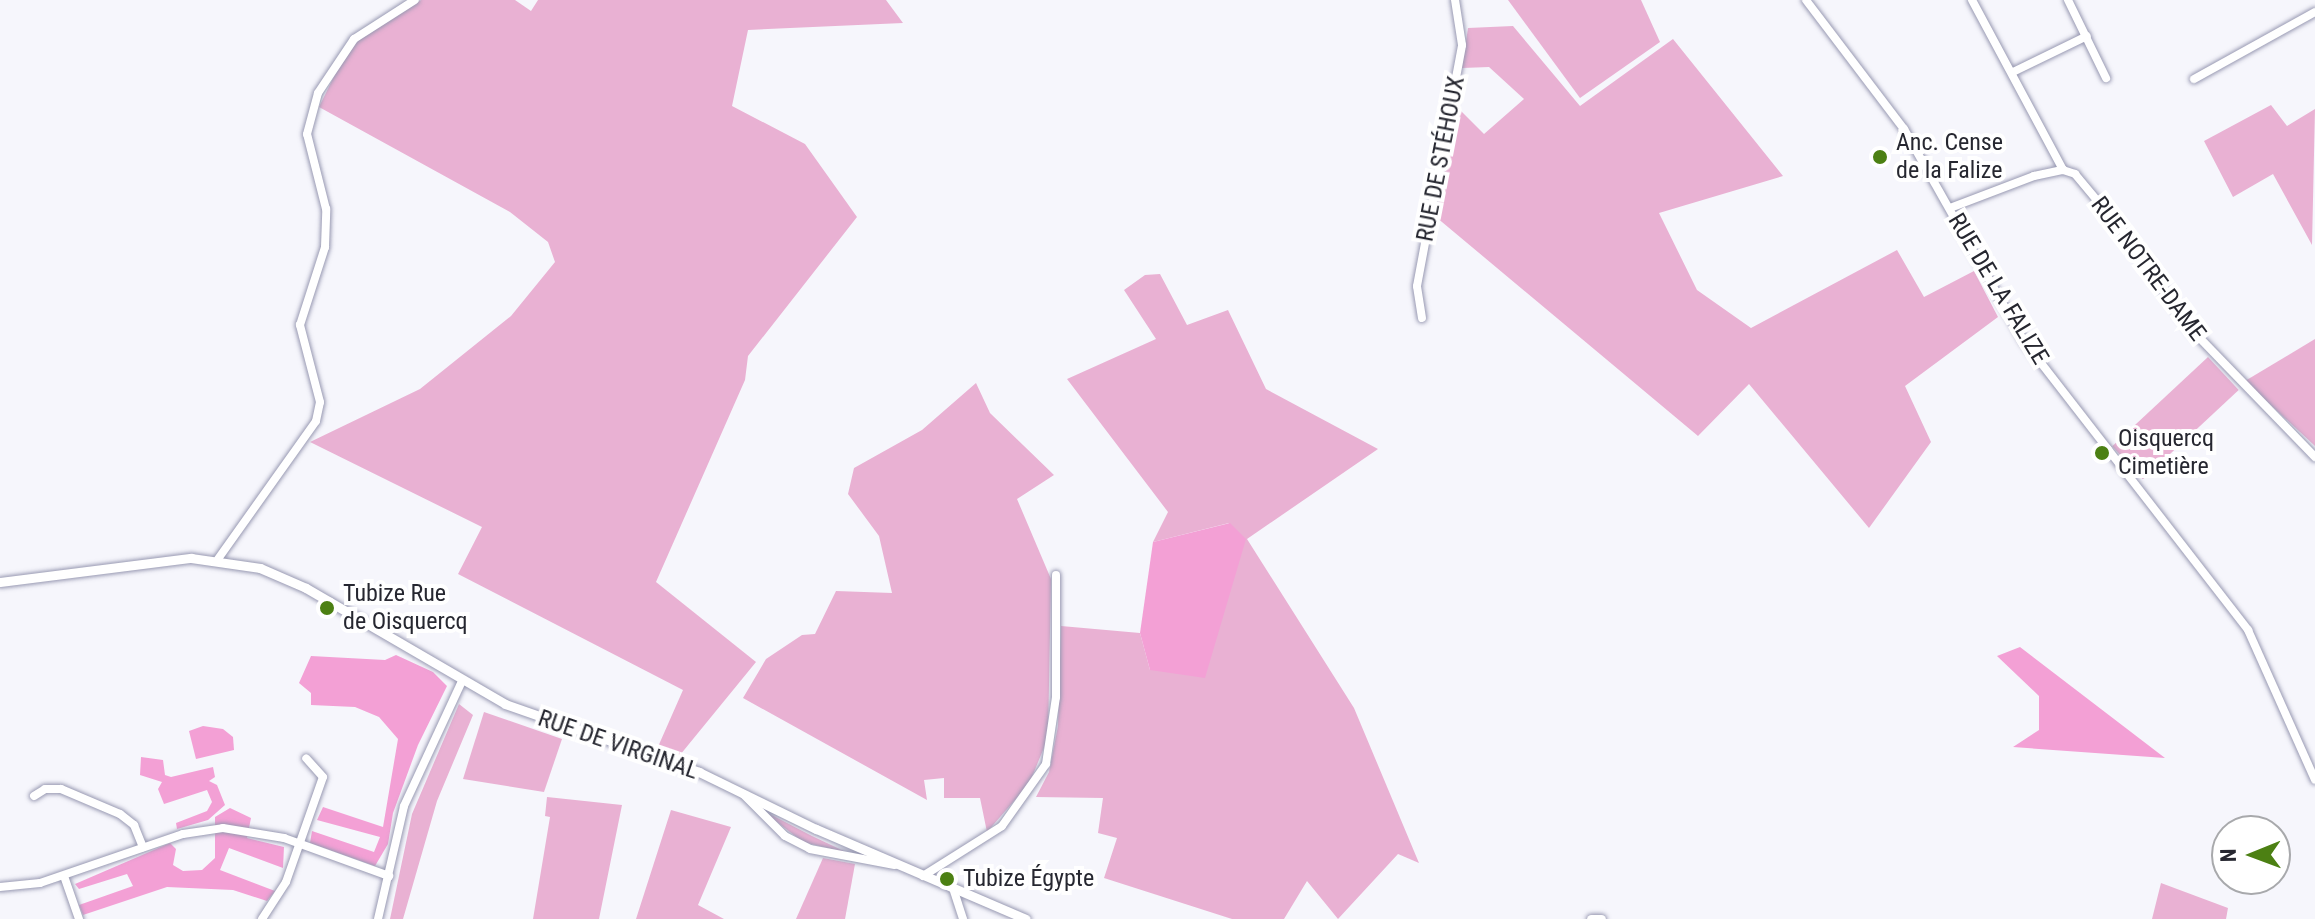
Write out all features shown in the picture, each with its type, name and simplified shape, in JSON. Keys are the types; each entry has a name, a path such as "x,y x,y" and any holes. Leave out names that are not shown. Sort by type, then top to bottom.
{"street":[{"path":"218,559 316,421 320,402 300,325 325,247 326,209 307,134 314,105 347,46 415,0"},
{"name":"RUE DE STÉHOUX","path":"1422,318 1417,286 1462,45 1455,0"},
{"name":"RUE DE LA FALIZE","path":"1806,0 1880,93 1950,208 2024,341 2248,630 2315,780"},
{"path":"1950,208 2063,170 1972,0"},
{"path":"2068,0 2106,78"},
{"path":"2194,79 2315,12"},
{"path":"2013,72 2087,36"},
{"name":"RUE NOTRE-DAME","path":"2063,170 2090,191 2210,350 2315,457"},
{"name":"RUE DE VIRGINAL","path":"0,582 168,559 218,559 283,576 462,681 532,715 739,790 898,865 1026,919"},
{"path":"923,876 1002,826 1046,764 1056,697 1056,575"},
{"path":"378,919 413,783 462,681"},
{"path":"262,919 276,902 323,777 306,758"},
{"path":"34,796 45,789 61,789 120,814 134,825 143,847"},
{"path":"739,790 788,838 810,849 898,865"},
{"path":"0,887 64,876 143,847 223,828 262,832 389,876"},
{"path":"64,876 79,919"},
{"path":"953,888 963,919"},
{"path":"1591,919 1601,919"}],"shaded area":[{"path":"421,0 515,0 531,11 538,0 886,0 903,23 748,30 732,106 805,144 857,217 748,356 745,380 656,582 756,662 680,755 657,749 683,690 458,574 482,527 310,442 420,389 511,316 555,262 548,242 510,212 319,107 349,46"},
{"path":"1508,0 1641,0 1660,42 1580,98"},
{"path":"1513,26 1580,106 1673,39 1783,176 1659,213 1697,290 1751,328 1897,250 1924,297 1974,271 1998,317 1905,386 1931,442 1869,528 1749,384 1698,436 1436,217 1455,105 1484,134 1524,99 1489,67 1462,68 1468,28"},
{"path":"2271,105 2287,126 2315,109 2312,245 2273,174 2233,197 2204,141"},
{"path":"1160,274 1187,325 1228,310 1266,389 1378,449 1247,539 1354,708 1419,863 1398,854 1338,919 1307,881 1284,919 1232,919 1104,878 1117,838 1098,833 1103,798 1036,797 1049,772 1058,726 1061,626 1140,633 1150,670 1229,523 1153,542 1168,512 1067,379 1156,339 1124,290 1145,275"},
{"path":"2315,339 2315,446 2245,381"},
{"path":"2208,357 2239,390 2143,479 2112,446"},
{"path":"976,383 990,413 1054,475 1017,499 1051,579 1048,738 1029,784 987,832 980,798 944,798 944,778 924,780 927,800 743,698 766,659 802,635 815,634 836,591 892,593 879,536 848,494 854,468 922,430"},
{"path":"1230,523 1246,539 1205,678 1150,670 1140,633 1153,542"},
{"path":"2020,647 2165,758 2013,747 2039,730 2039,696 1997,656"},
{"path":"396,655 433,672 447,686 418,745 393,813 388,844 375,866 310,843 312,831 374,852 380,837 317,820 323,807 383,827 398,739 379,717 355,707 311,705 311,693 299,683 311,656 385,660"},
{"path":"459,704 473,715 437,801 403,919 390,919 412,814"},
{"path":"484,712 562,739 544,792 463,779"},
{"path":"203,726 223,729 233,737 234,750 196,759 189,731"},
{"path":"141,757 163,760 165,775 171,777 213,767 215,777 209,781 217,785 225,805 208,820 177,829 176,823 207,811 212,802 207,790 164,804 158,789 162,782 140,775"},
{"path":"547,797 622,805 599,919 533,919 550,817 545,816"},
{"path":"230,808 251,818 247,838 284,847 283,868 229,848 220,870 275,891 267,901 233,890 167,887 83,915 79,905 133,886 127,874 79,889 75,884 170,843 176,849 173,865 183,871 202,870 215,858 215,817"},
{"path":"760,809 812,836 848,853 803,842"},
{"path":"671,810 731,827 698,905 724,919 636,919"},
{"path":"823,858 855,864 845,919 796,919"},
{"path":"2161,883 2228,908 2226,919 2152,919"}],"place":[{"name":"Anc. Cense de la Falize","path":"1880,157"},
{"name":"Oisquercq Cimetière","path":"2102,453"},
{"name":"Tubize Rue de Oisquercq","path":"327,608"},
{"name":"Tubize Égypte","path":"947,879"}]}
